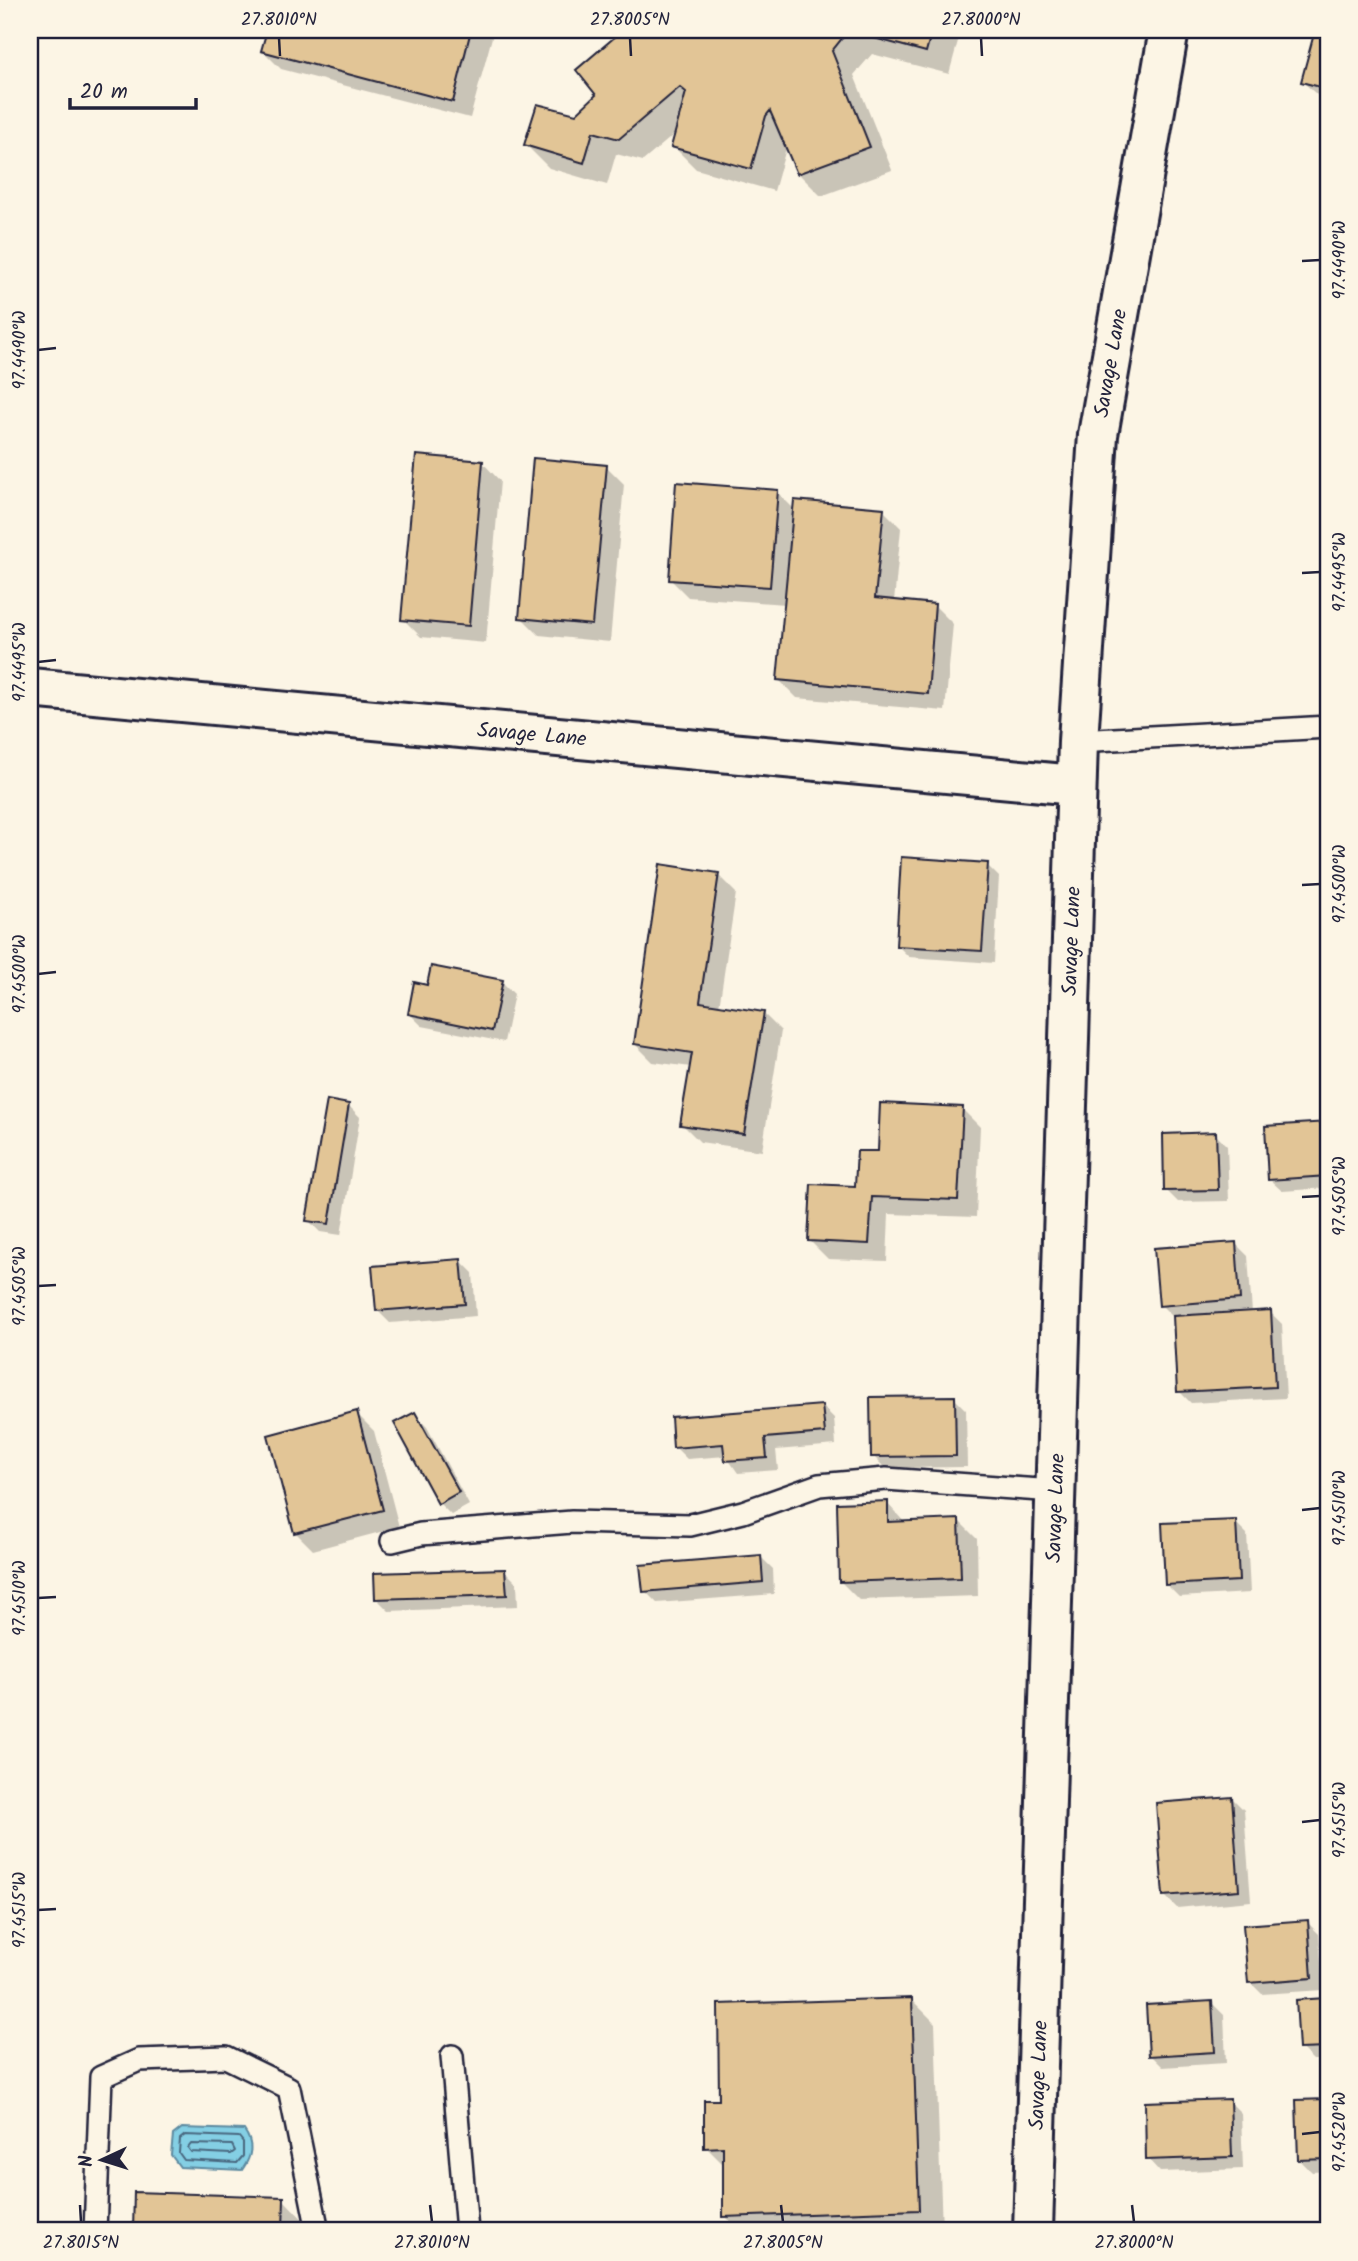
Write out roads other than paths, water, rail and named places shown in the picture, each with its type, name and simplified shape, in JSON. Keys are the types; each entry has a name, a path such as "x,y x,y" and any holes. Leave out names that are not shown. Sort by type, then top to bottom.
{"street":[{"name":"Savage Lane","path":"1033,2231 1075,785 1098,435 1169,30"},
{"name":"Savage Lane","path":"30,688 1075,785"}],"lane":[{"path":"1078,741 1328,727"},
{"path":"393,1541 421,1534 572,1522 690,1525 743,1512 820,1485 886,1479 1055,1491"},
{"path":"452,2056 467,2231"},
{"path":"95,2231 102,2077 139,2060 226,2057 289,2088 318,2231"}],"water":[{"path":"182,2128 244,2130 250,2145 250,2155 242,2170 180,2167 171,2155 173,2135"}]}
